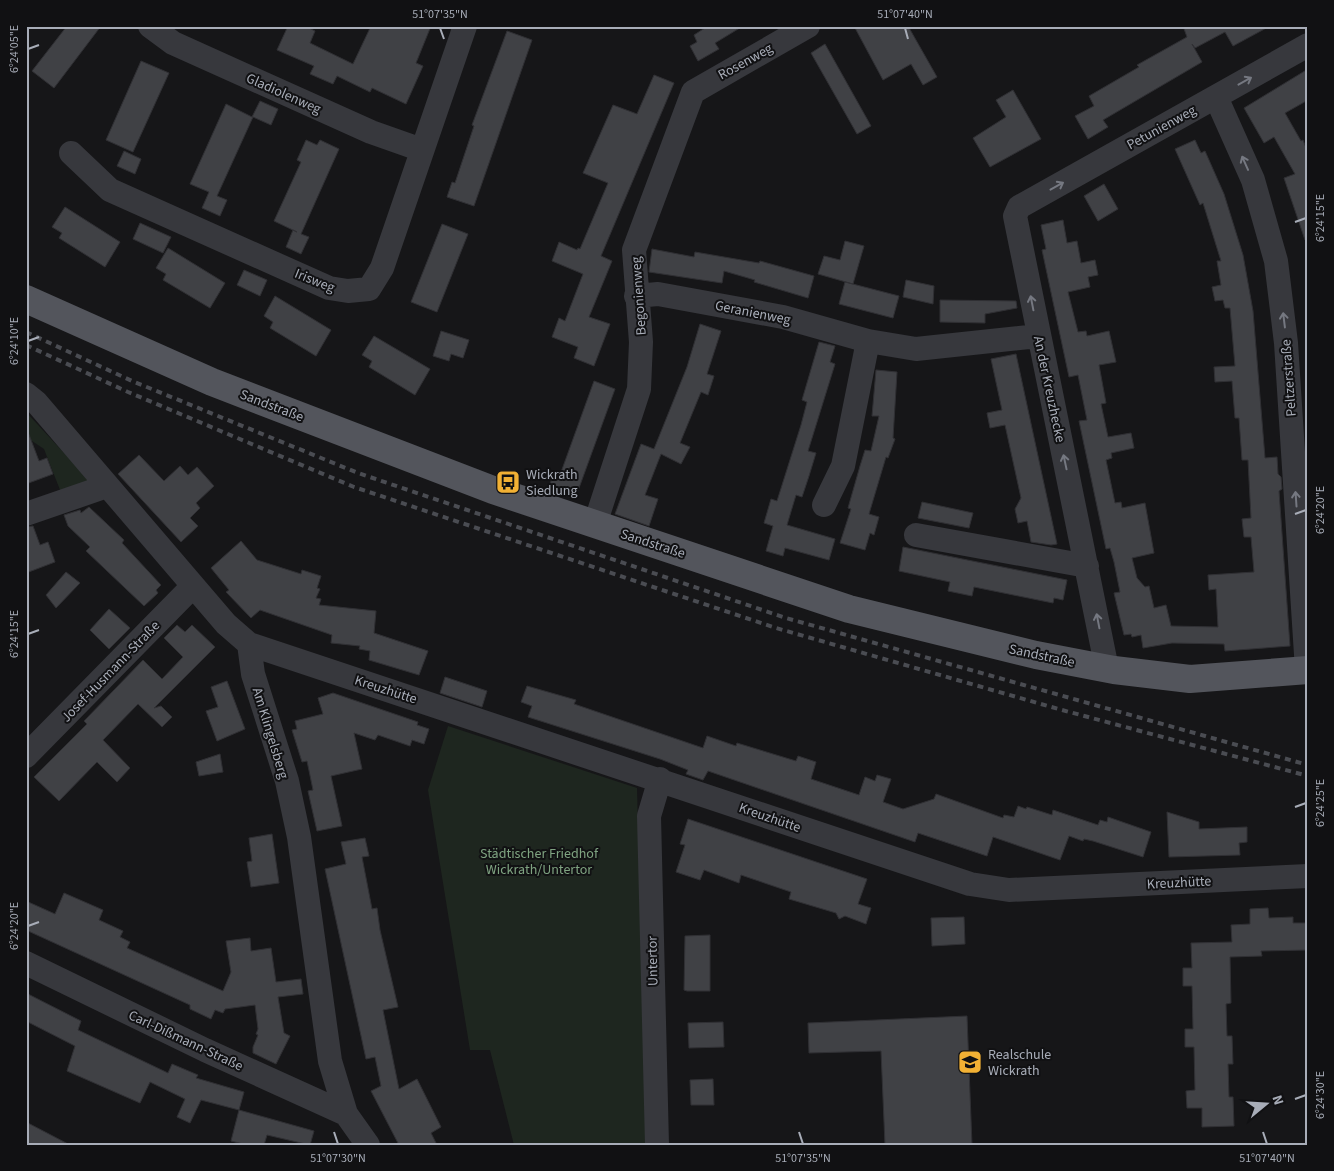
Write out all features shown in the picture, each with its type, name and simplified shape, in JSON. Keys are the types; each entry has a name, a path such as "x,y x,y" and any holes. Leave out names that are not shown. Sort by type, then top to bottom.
{"main road":[{"name":"Sandstraße","path":"26,299 212,382 484,486 849,610 1036,655 1107,669 1190,679 1308,670"}],"street":[{"name":"Gladiolenweg","path":"150,26 173,43 371,132 422,150"},
{"name":"Irisweg","path":"71,153 110,190 328,288 348,291 369,290 382,268 465,26"},
{"name":"Rosenweg","path":"709,81 808,26"},
{"name":"Petunienweg","path":"1016,211 1020,207 1308,45"},
{"name":"Begonienweg","path":"595,524 639,389 641,342 634,250 693,92 709,81"},
{"name":"Peltzerstraße","path":"1216,97 1253,180 1276,260 1286,343 1308,670"},
{"name":"An der Kreuzhecke","path":"1016,211 1015,216 1038,336 1107,669"},
{"name":"Geranienweg","path":"636,296 658,294 783,317 868,341 916,349 1038,336"},
{"path":"824,505 843,466 868,341"},
{"path":"26,394 36,402 226,624 249,644"},
{"path":"26,514 107,486"},
{"path":"916,535 1087,566"},
{"name":"Josef-Husmann-Straße","path":"26,756 193,586"},
{"name":"Kreuzhütte","path":"249,644 660,779 970,884 1009,890 1308,876"},
{"name":"Am Klingelsberg","path":"249,644 253,674 287,780 299,837 330,1061 346,1114 368,1145"},
{"name":"Untertor","path":"656,1145 649,816 660,779"},
{"name":"Carl-Dißmann-Straße","path":"26,964 205,1050 346,1114"}],"green space":[{"path":"26,412 91,482 62,495 44,449 26,437"},
{"name":"Städtischer Friedhof Wickrath/Untertor","path":"448,726 637,788 646,1145 514,1145 490,1050 470,1050 428,790"}],"building":[{"path":"67,26 101,26 54,88 32,71"},
{"path":"288,26 305,26 315,31 310,43 353,64 371,26 431,26 416,63 423,66 406,104 372,88 370,92 337,76 333,84 310,74 314,66 277,50"},
{"path":"708,26 743,26 715,43 719,49 698,61 690,46 697,42 694,35"},
{"path":"854,26 908,26 937,77 923,85 911,64 883,80"},
{"path":"1183,26 1270,26 1233,46 1225,32 1195,48 1192,44 1202,62 1103,120 1108,127 1088,139 1075,116 1094,106 1089,96 1139,67 1137,65 1187,37"},
{"path":"507,31 532,40 474,206 447,197 452,182 455,183 474,126 472,125"},
{"path":"825,44 871,126 857,134 811,53"},
{"path":"141,61 169,73 133,152 106,140"},
{"path":"1308,69 1308,100 1285,113 1301,141 1303,140 1308,153 1308,240 1305,240 1284,178 1295,174 1274,137 1264,143 1244,108"},
{"path":"654,75 674,83 601,256 612,261 589,317 610,324 594,366 574,358 578,347 552,337 559,318 565,321 583,274 552,261 559,242 577,250 578,248 580,249 608,183 583,173 613,105 637,114"},
{"path":"1013,90 1041,139 990,167 973,138 1006,117 996,100"},
{"path":"260,101 278,109 271,125 253,117 217,196 227,200 220,216 202,208 209,192 190,184 226,104 252,117"},
{"path":"306,140 317,145 320,140 339,149 301,234 309,237 301,254 286,247 293,230 274,221 301,162 297,160"},
{"path":"1195,140 1201,153 1205,151 1224,194 1243,255 1253,311 1265,458 1277,457 1278,474 1281,477 1282,489 1279,491 1290,646 1225,651 1224,644 1172,643 1143,648 1141,635 1132,637 1131,634 1124,635 1114,593 1120,592 1114,562 1110,548 1106,549 1079,421 1087,420 1078,375 1069,377 1042,250 1046,249 1041,225 1063,220 1067,243 1077,241 1081,263 1095,260 1098,275 1088,277 1090,287 1068,292 1078,332 1086,331 1087,336 1109,331 1116,362 1099,365 1106,403 1101,404 1108,437 1131,433 1134,448 1111,453 1112,458 1106,460 1115,503 1121,502 1122,508 1145,503 1154,553 1132,558 1137,578 1145,587 1149,586 1154,608 1166,605 1171,626 1218,627 1216,589 1209,590 1208,575 1254,572 1251,537 1244,537 1242,519 1251,518 1248,460 1242,460 1239,418 1235,418 1232,381 1215,382 1214,367 1235,366 1230,308 1225,308 1223,300 1215,301 1212,287 1221,285 1217,261 1221,261 1203,203 1200,205 1175,149"},
{"path":"124,151 141,159 135,174 117,166"},
{"path":"1104,184 1118,209 1098,221 1084,196"},
{"path":"65,207 120,242 105,267 59,238 62,233 52,227"},
{"path":"140,223 171,237 163,253 133,239"},
{"path":"442,224 468,234 437,312 411,302"},
{"path":"845,241 864,246 853,284 818,274 824,256 840,260"},
{"path":"168,248 225,283 210,308 163,280 166,274 156,268"},
{"path":"652,249 694,257 695,252 759,263 760,261 814,276 808,298 724,271 722,283 649,272"},
{"path":"244,270 267,280 260,296 237,285"},
{"path":"906,280 934,286 933,304 903,297"},
{"path":"845,282 899,296 893,318 839,304"},
{"path":"275,296 331,330 316,356 270,328 273,322 264,316"},
{"path":"940,300 1016,301 1017,308 985,314 985,323 940,322"},
{"path":"700,324 721,331 707,374 714,376 708,395 701,392 680,443 690,447 681,464 661,454 645,495 658,499 649,526 615,514 641,444 654,449 687,367"},
{"path":"441,331 469,340 463,358 451,354 449,361 433,356"},
{"path":"374,336 430,369 415,395 369,367 372,361 362,355"},
{"path":"819,342 835,346 830,362 835,364 808,451 816,453 802,497 796,495 787,525 835,539 829,560 785,548 783,556 766,551 773,526 764,523 771,499 777,501 801,425 807,402 802,400"},
{"path":"1016,354 1057,544 1031,542 1027,521 1018,523 1015,509 1021,498 1005,425 990,428 987,413 1002,410 991,359"},
{"path":"876,370 897,372 893,438 895,439 888,458 886,457 869,514 879,517 874,535 870,533 865,550 840,543 851,509 848,508 860,466 865,450 871,451 879,416 872,416"},
{"path":"594,381 615,389 575,499 548,489 554,473 560,475"},
{"path":"26,432 28,432 39,461 47,458 53,474 26,484"},
{"path":"139,455 164,481 180,466 188,475 197,467 214,486 196,503 200,508 190,518 198,526 181,542 118,474"},
{"path":"922,502 973,513 969,528 918,518"},
{"path":"89,507 124,540 122,543 161,585 156,590 158,593 144,606 86,551 90,547 68,526 64,515 80,510 81,513"},
{"path":"33,526 40,545 48,542 55,562 26,573 26,527"},
{"path":"241,541 257,560 301,574 302,570 321,576 317,588 320,589 316,598 321,599 319,605 376,611 374,633 428,651 419,675 369,660 370,651 359,649 360,646 331,643 332,635 260,610 251,618 226,592 229,590 211,568"},
{"path":"903,547 1067,580 1063,600 1054,598 1053,603 974,587 972,596 948,591 950,582 899,571"},
{"path":"66,572 80,583 56,608 46,595"},
{"path":"109,609 130,628 109,649 90,630"},
{"path":"177,625 185,632 192,625 215,647 154,708 161,706 172,717 162,727 138,704 103,740 130,768 117,782 97,762 59,801 34,777 87,724 84,721 143,660 162,679 183,657 164,638"},
{"path":"445,677 487,691 482,707 440,693"},
{"path":"227,681 245,729 217,741 206,711 218,707 211,687"},
{"path":"527,686 576,700 574,704 703,748 707,736 736,746 737,743 796,761 798,756 816,762 811,779 859,795 865,777 875,781 877,775 891,779 883,802 903,809 934,799 936,794 1003,818 1004,815 1014,817 1018,806 1052,815 1053,810 1098,825 1100,820 1107,822 1108,817 1151,832 1143,857 1093,841 1084,839 1083,841 1069,836 1060,860 993,837 987,856 918,833 915,842 708,771 703,780 686,774 688,770 660,759 528,717 532,706 521,702"},
{"path":"333,693 418,722 417,725 429,729 424,744 412,740 410,746 378,735 375,740 354,733 362,769 331,776 342,826 317,831 308,791 313,790 307,761 302,762 292,730 297,729 295,721 323,714 318,698"},
{"path":"220,754 223,772 199,776 196,762"},
{"path":"1167,812 1199,822 1199,829 1247,827 1247,842 1239,843 1240,855 1169,857"},
{"path":"688,819 867,879 858,904 871,908 866,924 845,916 839,919 836,913 789,899 791,892 741,875 739,883 704,870 700,880 676,872 685,845 680,844"},
{"path":"272,834 279,883 251,887 247,862 252,861 249,838"},
{"path":"365,838 369,856 362,857 372,909 377,908 380,930 398,1007 383,1010 399,1089 417,1079 441,1127 431,1133 437,1145 399,1145 371,1091 381,1086 375,1057 366,1059 325,869 346,864 341,842"},
{"path":"64,893 103,910 99,920 123,931 120,937 130,942 127,948 223,991 231,972 226,941 250,938 251,951 271,948 276,982 301,979 303,994 278,997 284,1033 290,1036 276,1064 253,1053 253,1047 258,1035 256,1034 258,1029 255,1005 225,1009 223,1013 215,1010 211,1019 190,1009 190,1005 26,930 26,901 55,914"},
{"path":"1268,908 1269,918 1293,917 1293,923 1308,923 1308,950 1261,951 1262,956 1230,957 1231,1003 1226,1004 1227,1036 1232,1036 1233,1064 1228,1064 1229,1097 1233,1097 1234,1126 1202,1127 1202,1108 1187,1108 1186,1091 1195,1090 1194,1047 1185,1047 1185,1029 1193,1029 1192,986 1183,986 1183,968 1192,968 1191,943 1232,942 1231,925 1250,924 1250,909"},
{"path":"964,917 965,944 932,946 931,918"},
{"path":"710,935 710,991 684,990 685,936"},
{"path":"26,993 81,1021 78,1030 168,1073 172,1064 198,1075 196,1078 244,1092 239,1110 201,1100 190,1123 177,1117 185,1099 150,1082 140,1103 67,1071 75,1046 26,1021"},
{"path":"967,1016 972,1145 885,1145 881,1051 809,1053 808,1023"},
{"path":"723,1022 724,1047 689,1048 688,1023"},
{"path":"713,1079 714,1105 691,1105 690,1080"},
{"path":"239,1110 314,1131 310,1145 267,1135 264,1145 247,1145 231,1141"},
{"path":"26,1122 70,1145 26,1145"}],"railway":[{"path":"26,332 132,381 358,473 786,618 1308,765"},
{"path":"26,345 128,392 354,487 776,628 1062,710 1308,776"}],"place":[{"name":"Wickrath Siedlung","path":"508,482"},
{"name":"Realschule Wickrath","path":"970,1062"}]}
